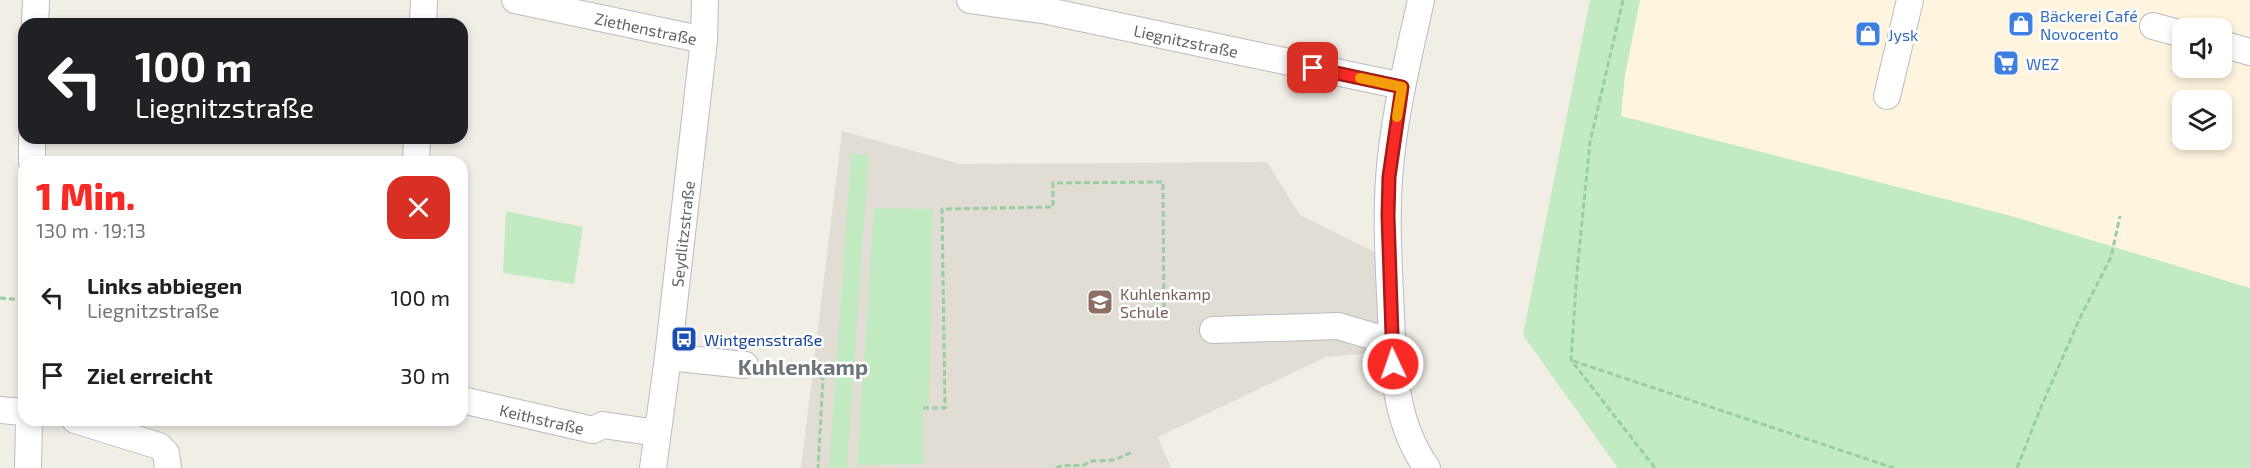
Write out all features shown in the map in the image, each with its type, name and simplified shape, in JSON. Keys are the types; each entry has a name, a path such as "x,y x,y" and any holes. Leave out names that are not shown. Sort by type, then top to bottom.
{"street":[{"path":"35,18 36,0"},
{"path":"423,18 424,0"},
{"name":"Ziethenstraße","path":"515,0 704,40"},
{"name":"Seydlitzstraße","path":"653,468 704,40 705,0"},
{"name":"Liegnitzstraße","path":"970,0 1049,6 1402,87"},
{"path":"1421,0 1402,87 1389,177 1388,216 1392,342 1398,401 1406,431 1415,451 1427,468"},
{"path":"1887,96 1910,0"},
{"path":"2153,26 2172,31"},
{"path":"2232,47 2250,52"},
{"path":"1213,330 1338,326 1392,342"},
{"path":"668,357 746,365"},
{"name":"Keithstraße","path":"468,401 592,430 603,424 657,433"},
{"path":"0,410 18,412"},
{"path":"28,468 29,426"},
{"path":"94,426 159,446 166,453 168,468"}],"path":[{"path":"1623,0 1590,142 1571,360 1655,468"},
{"path":"923,408 945,408 942,209 1053,207 1053,183 1162,182 1164,318"},
{"path":"2017,468 2080,318 2111,257 2120,216"},
{"path":"0,298 18,300"},
{"path":"1571,360 1894,468"},
{"path":"746,365 817,375 823,379 818,468"},
{"path":"1056,468 1084,465 1090,461 1115,460 1132,452"}],"shaded area":[{"path":"1640,0 2250,0 2250,288 2015,217 1620,116 1625,75"},
{"name":"Kuhlenkamp Schule","path":"842,131 960,164 1267,162 1300,215 1375,252 1382,352 1326,357 1158,437 1171,468 801,468"}],"green space":[{"path":"1590,0 1640,0 1625,75 1621,116 2015,217 2250,288 2250,468 1618,468 1523,335"},
{"path":"851,154 869,155 847,468 829,468"},
{"path":"874,208 933,209 929,405 923,405 924,464 857,465"},
{"path":"506,211 583,227 574,284 503,273"}],"slow traffic":[{"path":"1360,78 1402,87 1397,117"}],"place":[{"name":"Bäckerei Café Novocento","path":"2021,24"},
{"name":"Jysk","path":"1868,34"},
{"name":"WEZ","path":"2006,63"},
{"name":"Kuhlenkamp Schule","path":"1100,302"},
{"name":"Wintgensstraße","path":"684,339"}],"district":[{"name":"Kuhlenkamp","path":"803,366"}],"route":[{"path":"1313,68 1402,87 1389,177 1389,269 1393,364"}]}
